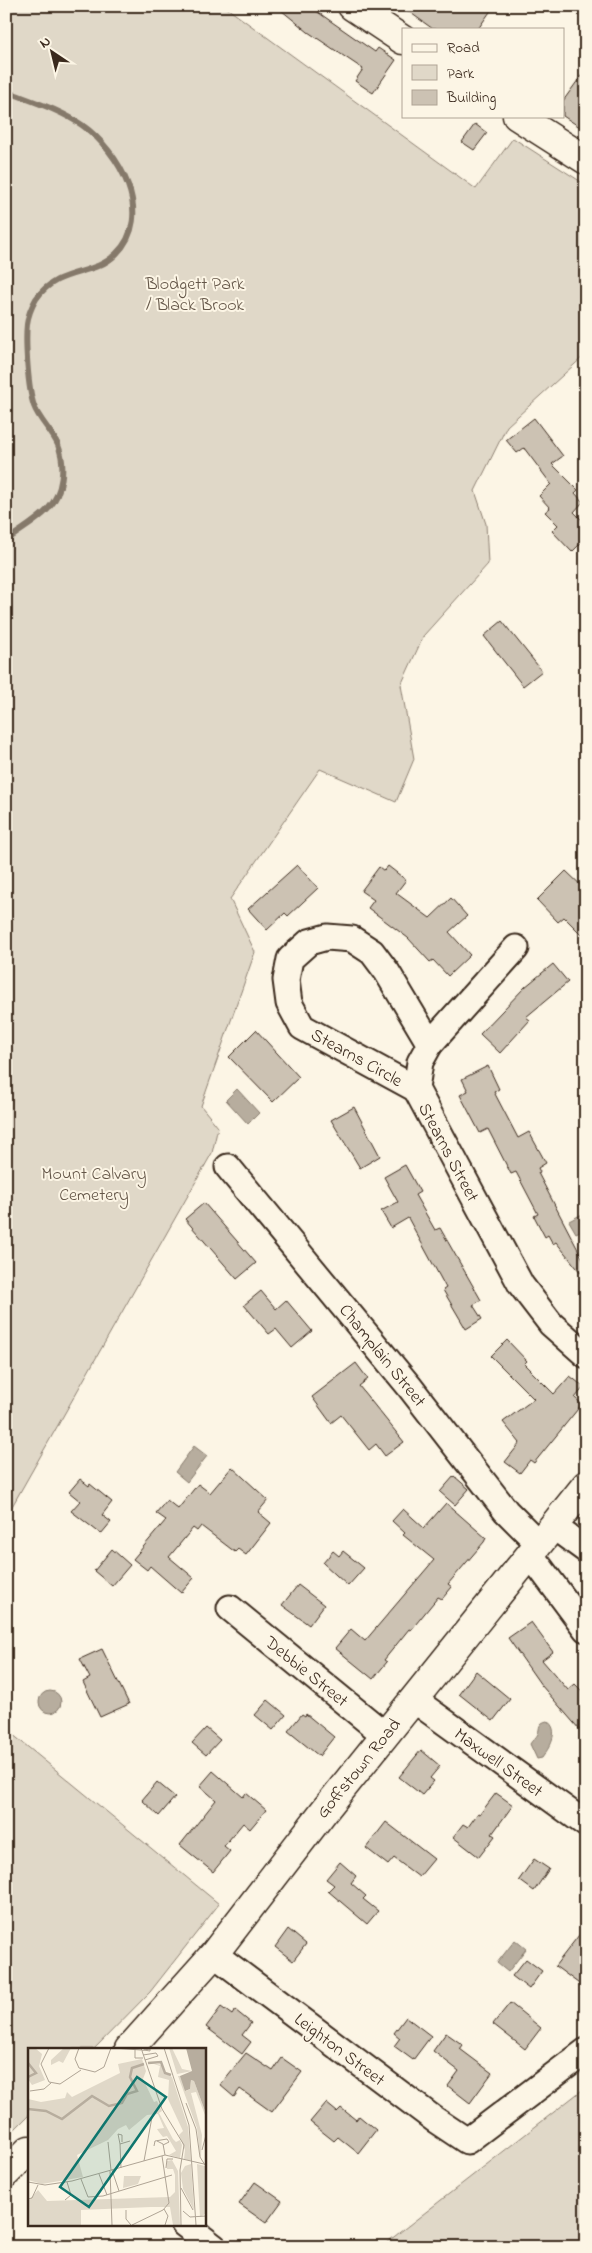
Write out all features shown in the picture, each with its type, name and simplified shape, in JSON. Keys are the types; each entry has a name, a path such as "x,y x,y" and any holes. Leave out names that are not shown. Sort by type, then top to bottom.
{"main road":[{"path":"352,6 402,39"},
{"path":"520,118 586,160"},
{"name":"Goffstown Road","path":"130,2048 214,1954 384,1735 586,1485"},
{"path":"6,2173 28,2151"}],"street":[{"name":"Stearns Circle","path":"416,1089 302,1027 289,1003 286,980 290,959 309,942 327,937 352,939 372,952 387,972 430,1044"},
{"name":"Stearns Street","path":"516,948 430,1044 420,1062 416,1089 521,1285 551,1324 586,1355"},
{"name":"Champlain Street","path":"228,1167 384,1355 506,1511 541,1541"},
{"path":"541,1541 586,1550"},
{"path":"541,1541 586,1629"},
{"name":"Debbie Street","path":"230,1608 384,1735"},
{"name":"Maxwell Street","path":"413,1700 586,1824"},
{"name":"Leighton Street","path":"214,1954 434,2119 468,2141 586,2051"},
{"path":"187,2226 214,2247"}],"green space":[{"path":"6,6 224,6 476,189 513,138 586,185 586,354 507,426 475,491 486,524 488,564 424,635 401,685 414,759 396,802 320,769 230,899 255,952 201,1106 218,1127 212,1153 6,1517"},
{"path":"6,1729 219,1904 150,1992 95,2048 28,2048 28,2116 6,2138"},
{"path":"586,2087 586,2247 381,2247"}],"shaded area":[{"path":"237,1089 259,1113 248,1124 226,1100"},
{"path":"586,1212 586,1228 576,1233 569,1221"},
{"path":"194,1446 207,1456 187,1482 175,1472"},
{"path":"50,1691 58,1694 61,1702 58,1710 50,1713 42,1710 39,1702 42,1694"},
{"path":"547,1721 553,1729 552,1739 542,1758 537,1759 530,1744 538,1734 541,1724"},
{"path":"515,1940 526,1949 508,1972 497,1963"}],"building":[{"path":"276,6 309,6 375,52 378,48 396,60 373,93 355,81 363,69 308,32"},
{"path":"401,6 494,6 479,28 432,28"},
{"path":"586,69 586,131 564,117 564,100"},
{"path":"475,124 487,133 474,150 462,142"},
{"path":"534,418 563,456 552,464 578,490 575,493 583,502 574,512 586,524 586,538 572,552 552,531 558,525 545,512 550,508 539,496 551,484 524,448 517,453 506,440"},
{"path":"502,621 542,671 523,686 484,636"},
{"path":"297,865 318,888 288,916 285,913 267,930 248,909"},
{"path":"388,866 406,880 396,893 430,918 451,898 467,916 449,932 470,955 448,976 433,960 430,962 408,938 368,908 374,900 361,891 379,867 384,871"},
{"path":"566,871 586,890 586,939 564,917 558,922 537,900"},
{"path":"553,964 568,982 526,1017 530,1020 500,1053 480,1034 525,987"},
{"path":"256,1030 299,1077 273,1102 229,1057"},
{"path":"488,1066 499,1089 494,1092 518,1138 529,1132 546,1163 538,1168 540,1172 538,1173 586,1265 586,1270 581,1273 556,1242 553,1244 548,1235 545,1237 534,1216 538,1214 516,1172 511,1174 488,1129 480,1133 460,1095 468,1091 462,1079"},
{"path":"354,1107 380,1156 360,1168 331,1120"},
{"path":"405,1165 420,1192 415,1195 435,1230 440,1228 481,1300 473,1305 482,1319 466,1329 443,1290 446,1288 408,1218 391,1228 381,1211 398,1202 384,1177"},
{"path":"204,1203 256,1263 237,1279 185,1219"},
{"path":"261,1291 276,1309 286,1300 312,1331 292,1348 276,1329 269,1334 244,1305"},
{"path":"507,1340 527,1361 524,1364 554,1394 570,1376 584,1387 575,1398 582,1404 534,1463 530,1460 520,1473 505,1462 520,1443 503,1422 534,1399 491,1356"},
{"path":"356,1363 368,1379 359,1386 404,1442 385,1456 376,1444 369,1450 341,1415 331,1423 312,1397"},
{"path":"232,1467 268,1500 258,1512 271,1523 246,1555 238,1549 235,1552 201,1526 197,1531 193,1528 169,1557 194,1578 181,1593 150,1566 147,1570 133,1559 166,1520 156,1513 167,1500 178,1509 198,1484 210,1493"},
{"path":"454,1476 469,1489 455,1505 440,1492"},
{"path":"80,1479 89,1486 90,1484 112,1502 102,1515 111,1522 101,1534 71,1511 80,1501 69,1492"},
{"path":"446,1503 486,1538 448,1584 452,1587 442,1599 438,1597 411,1630 409,1629 384,1660 387,1662 373,1679 335,1648 351,1629 365,1641 434,1560 403,1535 405,1533 392,1521 403,1509 424,1528"},
{"path":"112,1549 130,1565 112,1586 94,1571"},
{"path":"333,1551 339,1556 343,1551 364,1568 348,1586 323,1563"},
{"path":"298,1585 324,1605 309,1625 282,1605"},
{"path":"531,1622 553,1652 542,1660 568,1690 575,1684 586,1695 586,1737 541,1685 508,1638"},
{"path":"102,1649 129,1704 100,1717 83,1682 90,1678 80,1659"},
{"path":"476,1671 510,1699 493,1721 459,1694"},
{"path":"268,1700 286,1715 273,1730 255,1715"},
{"path":"302,1714 305,1716 306,1714 334,1737 319,1756 288,1731"},
{"path":"206,1728 220,1740 206,1755 192,1743"},
{"path":"421,1750 440,1766 430,1778 434,1781 422,1795 399,1777"},
{"path":"213,1771 243,1797 246,1793 266,1810 250,1829 243,1823 224,1846 230,1851 213,1872 180,1845 216,1800 200,1786"},
{"path":"157,1782 175,1797 159,1816 142,1800"},
{"path":"496,1793 513,1805 492,1834 495,1836 479,1857 453,1837 463,1824 468,1827"},
{"path":"386,1822 434,1859 419,1877 394,1858 388,1865 366,1848"},
{"path":"534,1859 549,1869 534,1891 519,1880"},
{"path":"340,1862 356,1876 351,1883 366,1896 363,1899 378,1911 367,1924 328,1891 334,1885 326,1879"},
{"path":"586,1926 586,1989 555,1966"},
{"path":"288,1929 306,1944 293,1961 275,1947"},
{"path":"526,1959 542,1971 529,1989 512,1976"},
{"path":"510,2003 541,2028 525,2049 493,2024"},
{"path":"221,2007 232,2015 235,2010 251,2023 242,2035 251,2042 242,2054 206,2027"},
{"path":"406,2017 431,2036 413,2060 394,2046 400,2038 394,2033"},
{"path":"446,2033 463,2045 460,2049 492,2073 470,2103 448,2086 459,2071 433,2051"},
{"path":"246,2053 273,2071 282,2058 302,2072 272,2112 240,2089 234,2097 220,2085"},
{"path":"326,2103 337,2112 341,2108 356,2120 359,2116 376,2130 358,2153 338,2137 334,2141 310,2122"},
{"path":"255,2182 282,2201 266,2223 239,2204"}],"waterway":[{"path":"6,91 64,114 96,136 120,167 133,203 133,221 128,238 116,254 97,267 55,281 36,299 32,308 26,332 30,389 36,411 58,445 62,461 62,478 57,495 48,509 6,541"}],"park label":[{"name":"Blodgett Park / Black Brook","path":"195,293"},
{"name":"Mount Calvary Cemetery","path":"94,1183"}]}
